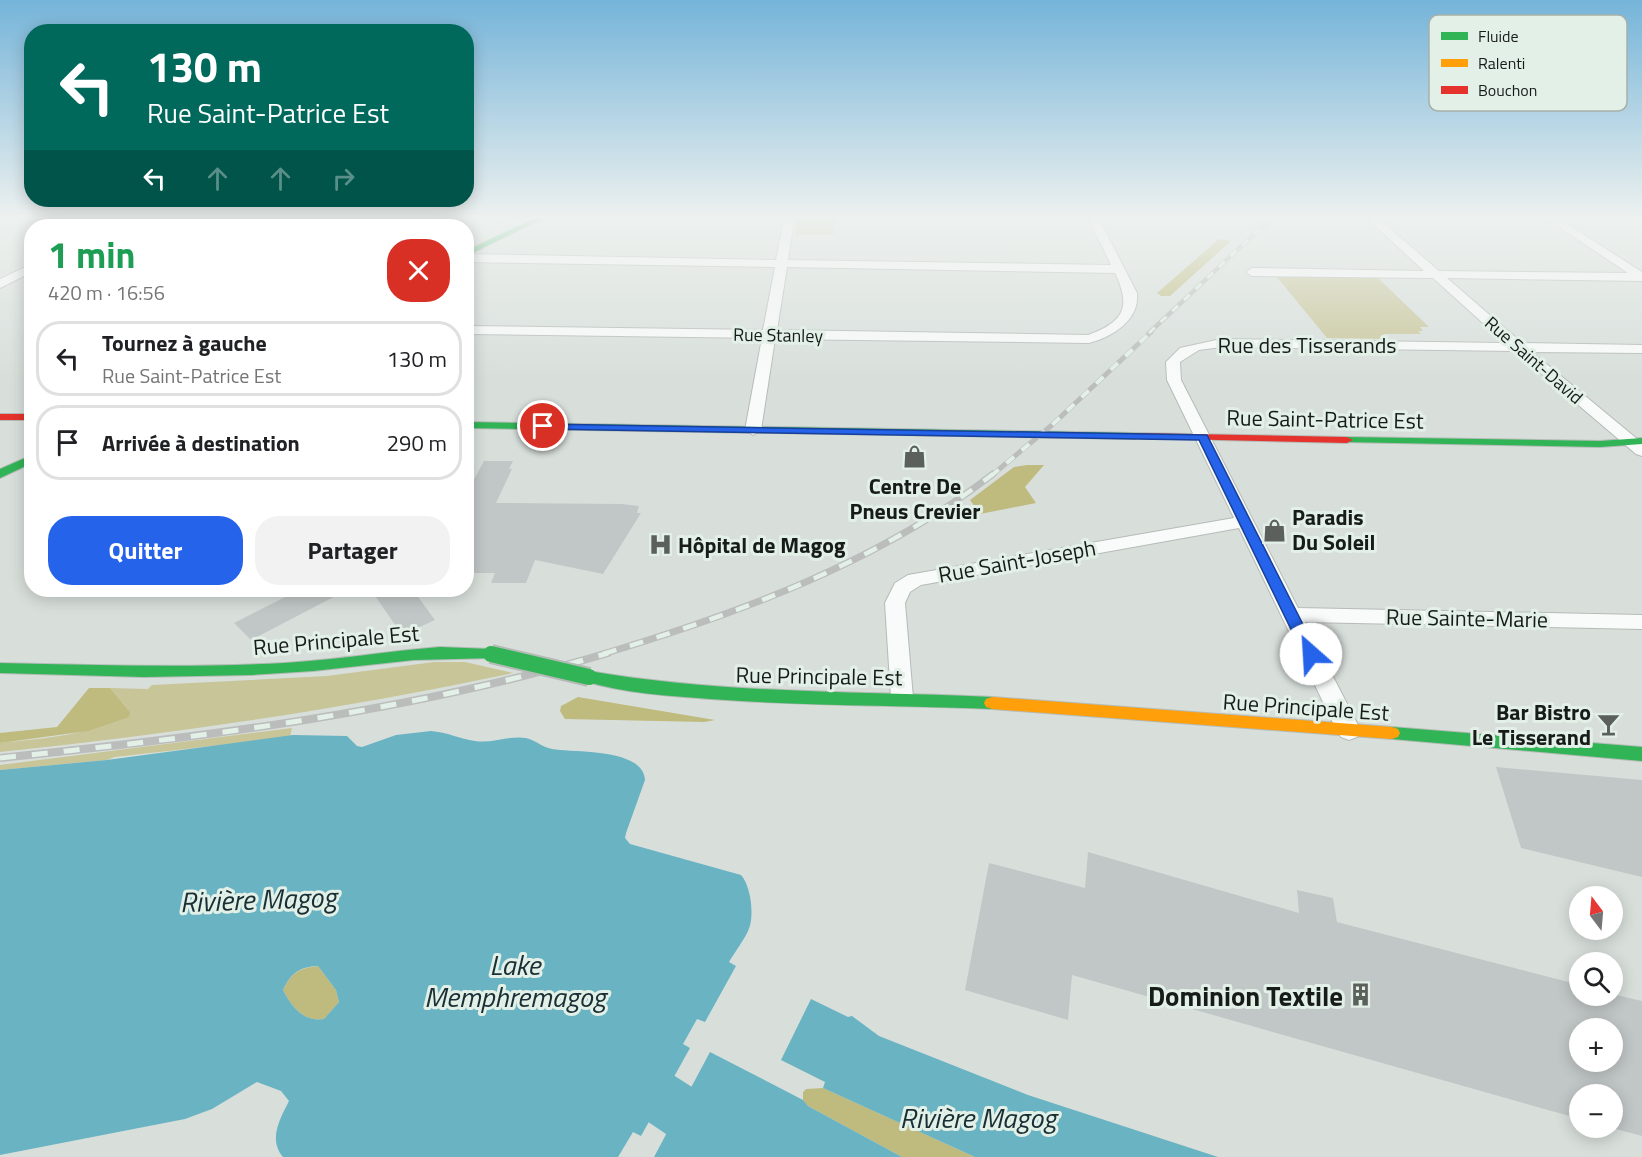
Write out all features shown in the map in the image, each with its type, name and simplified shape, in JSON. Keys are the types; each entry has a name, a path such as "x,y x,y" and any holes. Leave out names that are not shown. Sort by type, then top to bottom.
{"main road":[{"path":"0,417 24,417"},
{"name":"Rue Saint-Patrice Est","path":"474,425 1638,445"},
{"path":"0,474 24,462"},
{"name":"Rue Principale Est","path":"0,668 193,672 320,666 439,651 491,654 628,686 707,695 902,698 1642,754"}],"street":[{"path":"0,284 21,273"},
{"path":"753,430 780,273"},
{"name":"Rue Stanley","path":"474,330 1089,339 1102,334 1132,307 1131,293 1121,273"},
{"path":"1343,273 1642,277"},
{"name":"Rue Saint-David","path":"1435,274 1638,445"},
{"name":"Rue des Tisserands","path":"1349,731 1171,371 1177,357 1195,347 1231,343 1642,349"},
{"name":"Rue Saint-Joseph","path":"902,698 895,603 902,588 915,580 1246,521"},
{"name":"Rue Sainte-Marie","path":"1291,615 1642,622"}],"shaded area":[{"path":"1180,273 1196,273 1170,296 1161,296 1157,293"},
{"path":"1276,276 1377,277 1429,327 1420,327 1423,331 1418,331 1421,334 1383,334 1388,339 1327,338"},
{"path":"1044,465 1025,487 1036,503 980,514 970,500 1014,467"},
{"path":"434,662 465,662 513,673 385,698 258,719 0,752 0,743 84,731 130,712 110,688 148,689 152,685 327,676"},
{"path":"89,688 110,688 130,712 129,717 88,731 0,743 0,733 57,727"},
{"path":"578,697 715,720 704,722 565,719 560,711 561,706"},
{"path":"292,728 290,737 115,757 107,760 0,770 0,765"},
{"path":"318,966 336,990 339,1002 324,1019 304,1016 290,1002 283,990 296,972"},
{"path":"823,1088 975,1157 902,1157 808,1106 803,1100 803,1092 806,1089"}],"water":[{"name":"Lake Memphremagog","path":"431,731 481,742 526,738 552,749 621,757 633,762 641,770 645,780 626,833 625,838 630,844 741,875 749,894 751,918 747,934 729,962 736,966 705,1022 697,1019 683,1044 690,1048 641,1136 633,1132 618,1157 283,1157 276,1143 276,1136 279,1122 289,1101 281,1091 257,1082 212,1109 185,1119 0,1155 0,770 107,760 293,735 347,736 357,746 362,747 396,735","holes":["318,966 336,990 339,1002 324,1019 304,1016 290,1002 283,990 296,972"]},
{"name":"Rivière Magog","path":"811,999 848,1017 852,1016 879,1036 1028,1095 1218,1157 975,1157 823,1088 825,1082 781,1060"},
{"path":"710,1052 803,1100 808,1106 902,1157 654,1157"}],"building":[{"name":"Hôpital de Magog","path":"484,461 513,461 509,469 512,469 496,503 622,504 639,506 637,513 641,513 603,574 535,560 526,583 491,583 495,573 474,573 474,479"},
{"path":"285,597 334,597 251,640 234,623"},
{"path":"376,597 418,597 435,620 402,635"},
{"path":"1496,767 1642,780 1642,877 1521,848"},
{"name":"Dominion Textile","path":"1088,852 1299,913 1297,890 1333,898 1337,922 1569,982 1569,1006 1623,1006 1623,997 1642,1001 1642,1136 1623,1131 1623,1084 1569,1084 1569,1116 1072,975 1068,1020 965,990 989,863 1085,888"}],"waterway":[{"name":"Rivière Magog","path":"626,1071 648,1090 750,1157"}],"railway":[{"path":"1149,333 1213,273"},
{"path":"991,476 1052,425 1151,332"},
{"path":"603,654 706,621 807,582 903,533 949,505 993,474"},
{"path":"0,758 230,731 383,707 533,674 608,653"}],"traffic: fast":[{"path":"474,425 1135,436"},
{"path":"1347,440 1600,444 1642,441"},
{"path":"0,474 24,462"},
{"path":"0,668 108,671 251,670 313,666 414,654 465,652 491,654"},
{"path":"491,654 589,677"},
{"path":"589,677 639,686 739,695 992,703"},
{"path":"1392,733 1642,754"}],"traffic: slow":[{"path":"992,703 1392,733"}],"traffic: jam":[{"path":"0,417 24,417"},
{"path":"1135,436 1347,440"}],"place":[{"name":"Centre De Pneus Crevier","path":"915,457"},
{"name":"Paradis Du Soleil","path":"1274,530"},
{"name":"Hôpital de Magog","path":"660,545"},
{"name":"Bar Bistro Le Tisserand","path":"1609,725"},
{"name":"Dominion Textile","path":"1361,995"}],"route":[{"path":"543,426 1203,437 1311,654"}]}
